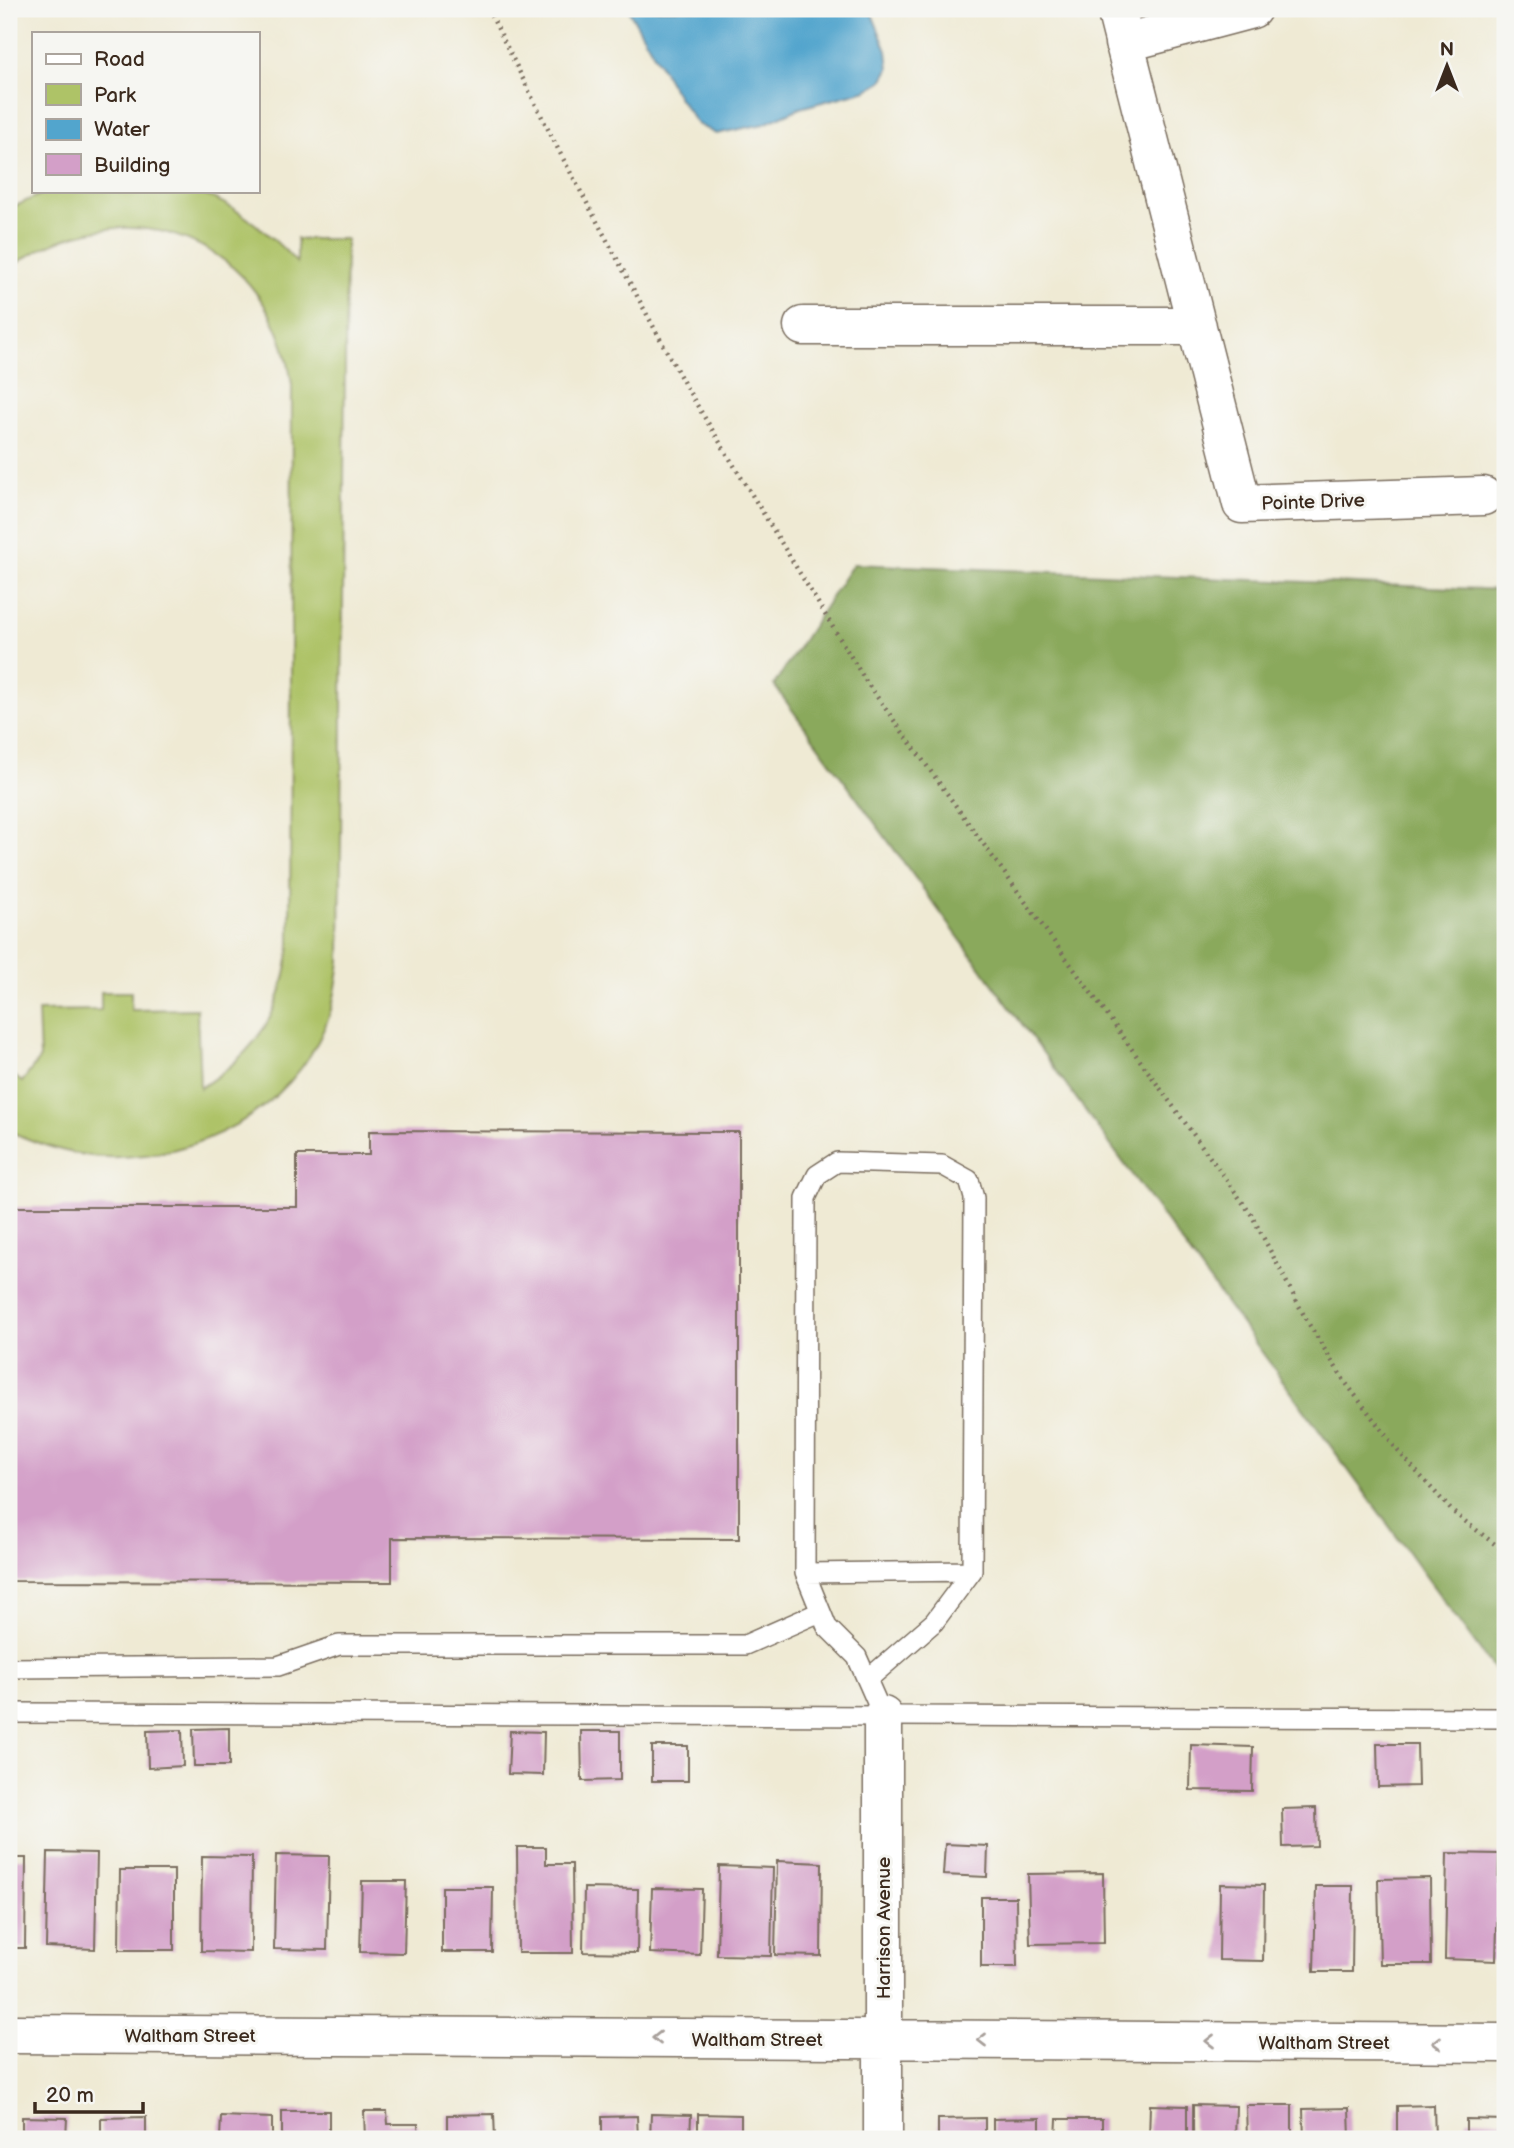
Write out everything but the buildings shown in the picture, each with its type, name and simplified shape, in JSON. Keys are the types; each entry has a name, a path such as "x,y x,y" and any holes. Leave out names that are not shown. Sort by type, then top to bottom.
{"street":[{"name":"Pointe Drive","path":"1252,9 1120,26 1242,504 1483,496"},
{"path":"803,326 1196,326"},
{"name":"Harrison Avenue","path":"883,1716 883,2139"},
{"name":"Waltham Street","path":"9,2034 1505,2043"}],"lane":[{"path":"867,1680 934,1622 972,1571 974,1198 969,1180 942,1165 837,1163 817,1175 806,1198 805,1573 827,1627 856,1657 883,1716"},
{"path":"805,1573 972,1571"},
{"path":"9,1668 278,1666 339,1645 745,1645 820,1612"},
{"path":"9,1713 1502,1717"}],"path":[{"path":"488,9 559,151 686,387 867,683 1251,1214 1307,1321 1345,1382 1398,1451 1453,1512 1505,1552"}],"green space":[{"path":"46,192 192,192 217,200 247,218 275,240 297,263 297,239 346,239 340,961 333,1001 326,1024 311,1055 290,1081 265,1105 237,1124 207,1139 174,1150 140,1156 106,1157 69,1152 9,1131 9,1072 22,1082 40,1058 38,1011 101,1010 101,992 131,992 131,1010 197,1009 200,1088 238,1060 264,1028 274,1010 287,968 290,944 292,385 279,335 256,293 225,261 187,240 145,229 100,230 54,243 9,269 9,209"},
{"path":"853,564 1505,590 1505,1677 1501,1679 774,685"}],"water":[{"path":"628,9 870,9 887,51 889,69 882,81 867,90 800,108 764,124 716,134 697,124 678,97"}]}
